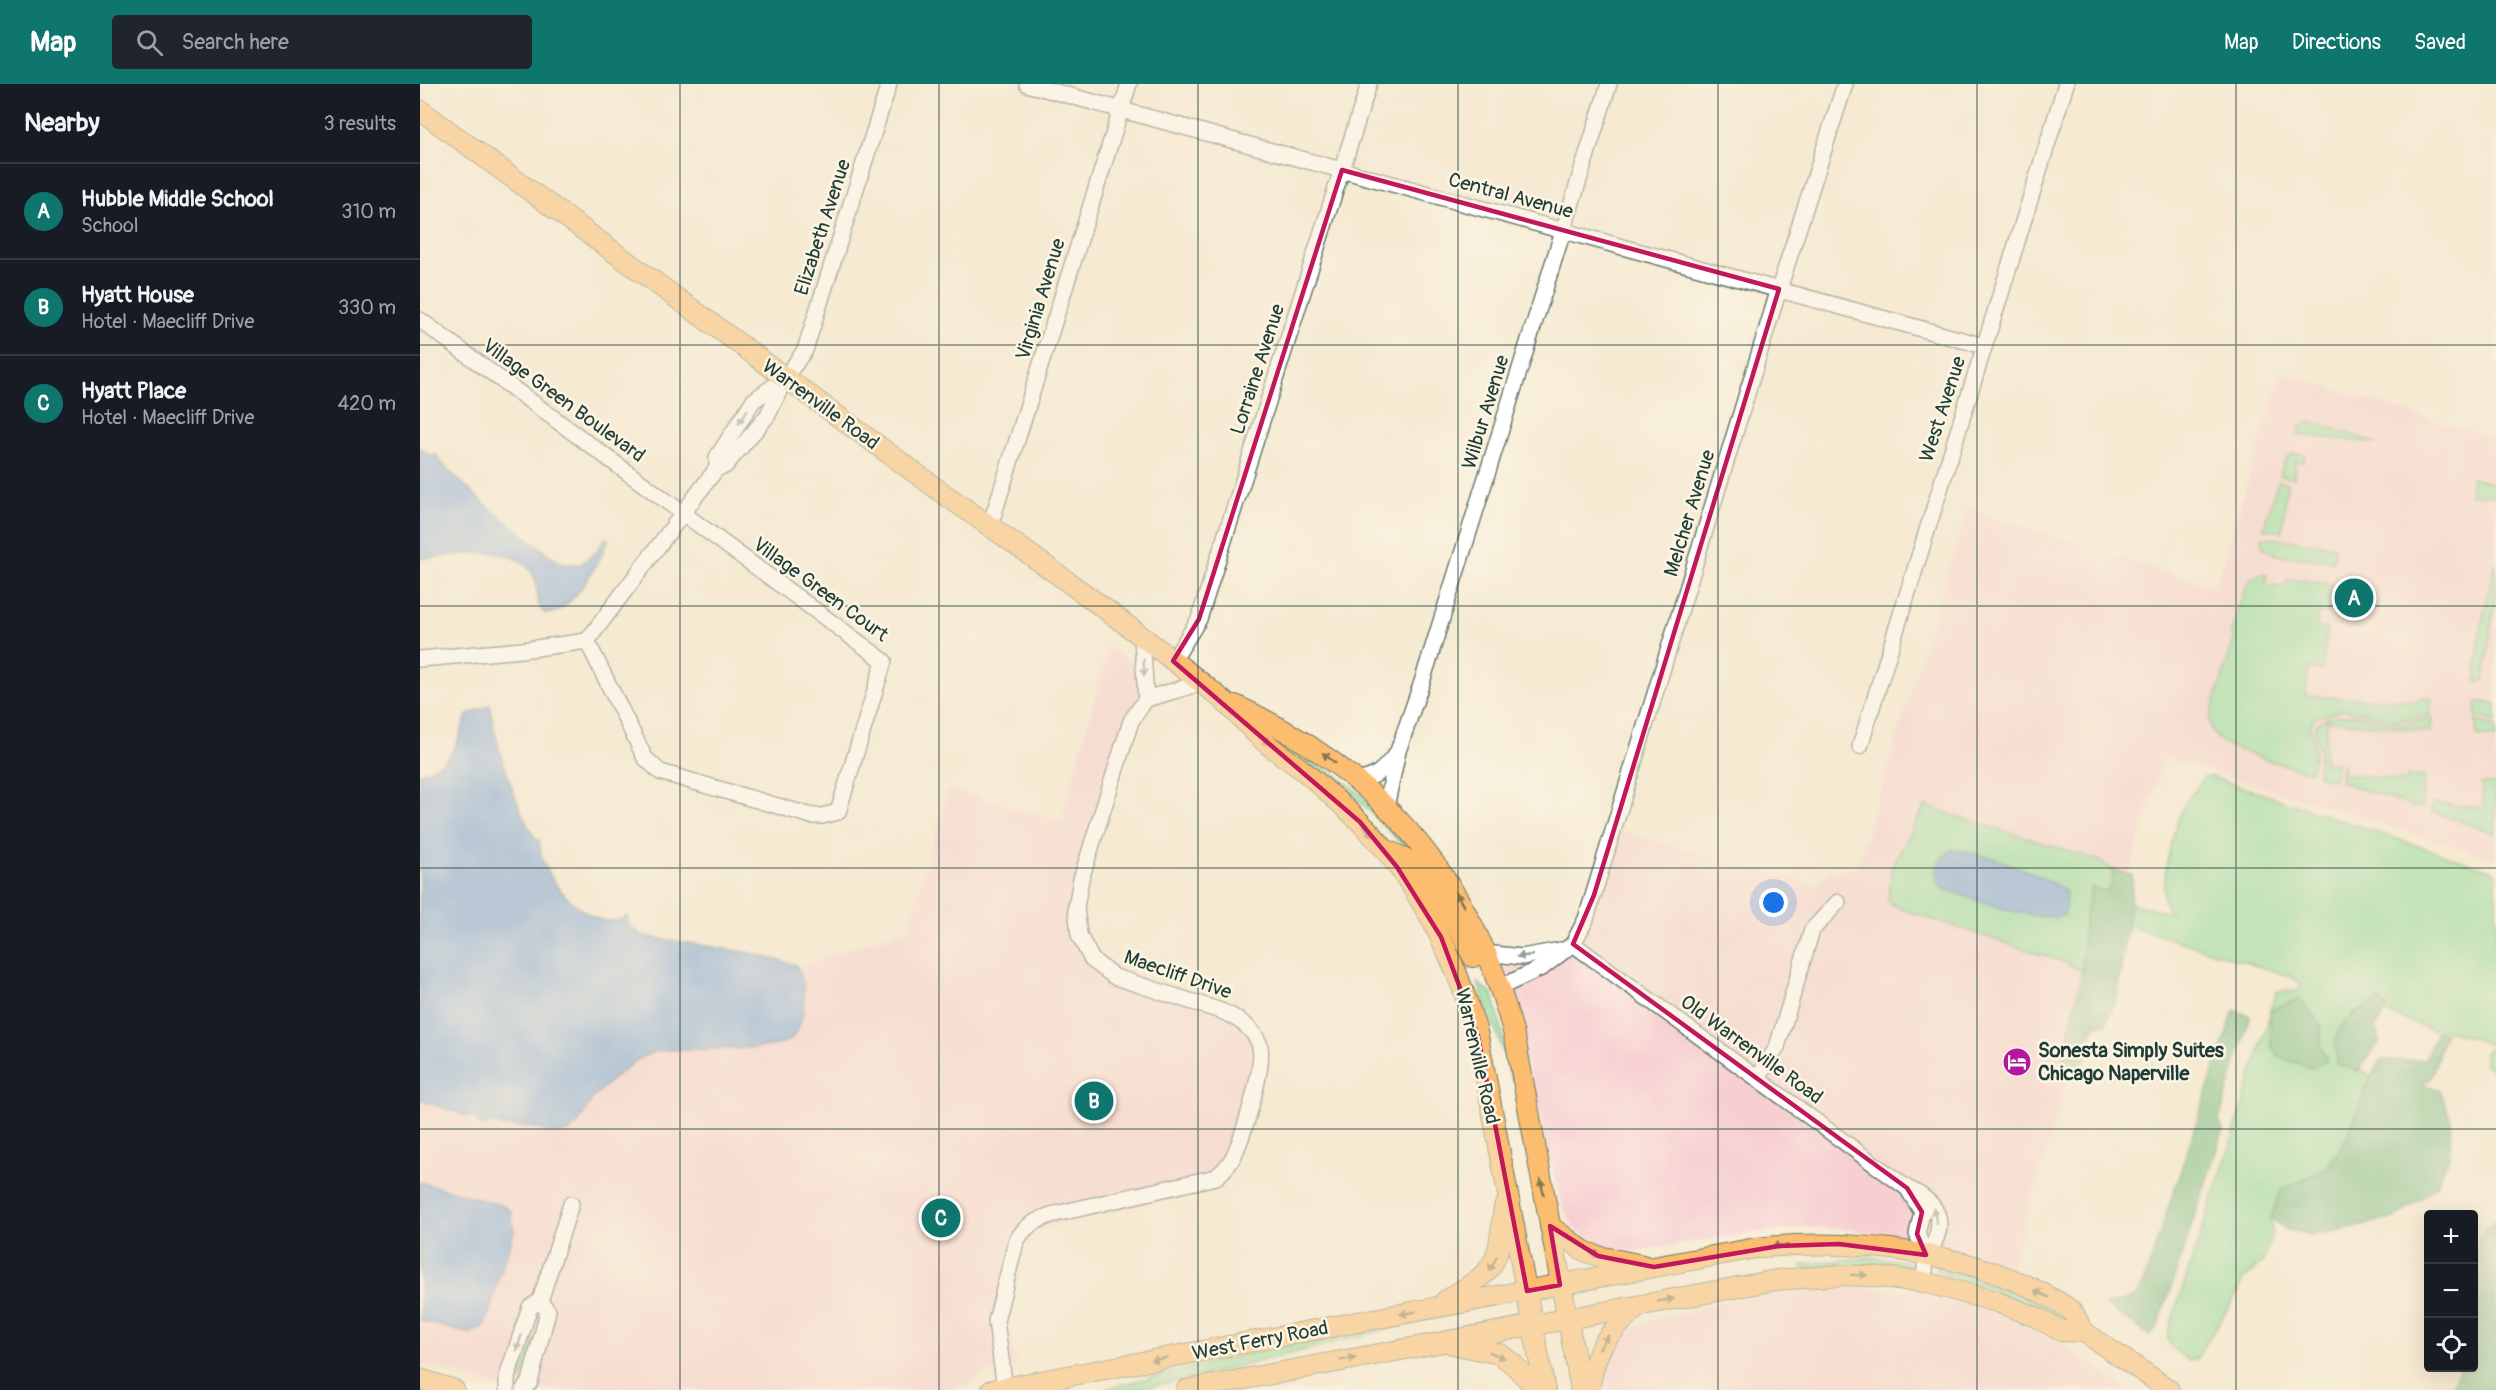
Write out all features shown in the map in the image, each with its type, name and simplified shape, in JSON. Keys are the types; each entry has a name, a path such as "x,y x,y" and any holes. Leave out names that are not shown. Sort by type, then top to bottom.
{"main road":[{"name":"Warrenville Road","path":"420,110 1142,637 1221,698 1265,742 1302,770 1353,815 1384,849 1441,938 1470,1008 1545,1390"},
{"name":"Warrenville Road","path":"1221,698 1300,738 1357,780 1410,830 1441,868 1461,902 1501,987 1516,1043 1581,1390"},
{"path":"1384,849 1414,863 1432,885 1455,921 1479,970 1501,987"},
{"path":"1434,1308 1488,1273 1497,1258 1506,1186"},
{"path":"1550,1226 1584,1251 1654,1267"},
{"path":"1527,1291 1779,1246 1849,1244 1880,1246 1926,1255 1985,1271 2041,1294 2071,1310 2084,1332 2169,1390"},
{"path":"1567,1319 1776,1280 1871,1276 1924,1282 1997,1302 2038,1318 2061,1331 2084,1332"},
{"name":"West Ferry Road","path":"1001,1389 1527,1291"},
{"path":"1590,1390 1594,1362 1602,1343 1639,1305"},
{"name":"West Ferry Road","path":"1186,1390 1567,1319"},
{"path":"1444,1342 1500,1354 1538,1390"},
{"path":"420,1379 454,1390"}],"street":[{"name":"Elizabeth Avenue","path":"785,378 805,350 889,84"},
{"name":"Central Avenue","path":"1027,84 1984,346"},
{"name":"Virginia Avenue","path":"990,526 1129,84"},
{"name":"Lorraine Avenue","path":"1173,661 1199,619 1369,84"},
{"name":"Wilbur Avenue","path":"1386,807 1398,751 1422,682 1609,84"},
{"name":"Melcher Avenue","path":"1501,987 1543,967 1569,947 1594,895 1779,289 1845,84"},
{"name":"West Avenue","path":"1860,746 2066,84"},
{"name":"Village Green Boulevard","path":"420,320 684,513"},
{"path":"420,659 522,650 587,641 717,468 717,457 753,401 785,378"},
{"name":"Village Green Court","path":"587,641 645,758 660,772 812,816 838,812 884,661 684,513"},
{"path":"1142,637 1146,699 1201,683"},
{"name":"Maecliff Drive","path":"1001,1389 996,1321 1016,1242 1021,1231 1051,1215 1216,1177 1225,1170 1236,1151 1261,1065 1259,1042 1235,1017 1115,977 1092,960 1079,935 1076,907 1081,879 1127,730 1146,699"},
{"name":"Wilbur Avenue","path":"1357,780 1375,775 1386,767 1398,751"},
{"path":"1758,1078 1777,1047 1812,930 1838,902"},
{"path":"1485,953 1522,957 1569,947"},
{"name":"Old Warrenville Road","path":"1569,947 1758,1078 1907,1188 1924,1196 1932,1203 1938,1224 1936,1240 1926,1255"},
{"path":"507,1390 507,1377 530,1307 540,1300 571,1204"},
{"path":"1924,1282 1926,1255"},
{"path":"523,1390 530,1382 548,1311 540,1300"}],"highlighted area":[{"path":"1342,170 1779,289 1594,895 1573,944 1907,1188 1922,1212 1917,1234 1926,1255 1839,1244 1779,1246 1654,1267 1598,1256 1550,1226 1560,1285 1527,1291 1478,1036 1441,937 1397,867 1360,822 1173,661 1199,619"}],"shaded area":[{"path":"2281,373 2496,439 2496,859 2164,757 2011,1268 1954,1250 1890,1236 1837,1228 1801,1228 1752,1233 1632,1251 1601,1246 1574,1228 1561,1203 1503,970 1575,939 1615,829 1814,886 1829,872 1856,869 1967,509 2214,587 2201,634"},
{"path":"1109,647 1196,711 1173,700 1156,705 1144,715 1132,734 1089,877 1082,907 1085,929 1097,951 1121,970 1219,1001 1240,1010 1260,1031 1268,1054 1222,1180 1204,1189 1034,1230 1008,1315 1017,1368 982,1374 968,1385 945,1390 513,1390 420,1364 420,1100 487,1124 565,1133 580,1118 610,1079 653,1052 693,1047 771,1047 794,1037 804,1003 803,980 798,967 908,929 948,789 1061,821"},
{"path":"1837,1286 1922,1292 1984,1308 2059,1341 2127,1390 1602,1390 1604,1362 1610,1345 1625,1331 1656,1319 1744,1297"},
{"path":"1292,1380 1293,1390 1238,1390"}],"green space":[{"path":"2309,422 2377,443 2298,435 2301,426"},
{"path":"2295,454 2305,454 2304,462 2295,461 2294,478 2280,476 2286,459"},
{"path":"2472,478 2496,484 2496,496 2470,494"},
{"path":"2278,481 2287,483 2282,532 2263,529"},
{"path":"2262,537 2335,546 2333,561 2276,555 2263,547"},
{"path":"2495,562 2496,592 2484,679 2481,683 2476,682 2480,631"},
{"path":"2259,574 2267,574 2266,585 2284,586 2289,579 2331,584 2328,614 2318,613 2316,627 2327,629 2322,670 2308,669 2306,696 2418,701 2421,698 2431,698 2430,715 2396,721 2362,712 2343,710 2318,717 2313,720 2310,728 2315,747 2312,770 2309,772 2246,753 2217,738 2211,728 2210,716 2235,637 2230,634 2247,583"},
{"path":"2476,702 2496,703 2496,722 2476,716"},
{"path":"2354,714 2400,725 2432,718 2431,732 2327,720 2324,762 2336,763 2334,778 2331,780 2318,775 2319,746 2314,732 2316,724 2328,717"},
{"path":"2476,720 2496,727 2496,738 2477,736"},
{"path":"1285,737 1377,809 1408,843 1419,862 1365,806 1281,742"},
{"path":"2341,764 2343,764 2343,774 2407,781 2408,775 2425,777 2422,807 2419,808 2340,782"},
{"path":"2209,776 2496,872 2496,1074 2485,1065 2485,1052 2493,1045 2443,1029 2437,1032 2385,1012 2387,1007 2366,1009 2352,1014 2358,1071 2360,1068 2371,1077 2348,1137 2327,1168 2281,1190 2271,1219 2272,1234 2264,1260 2242,1281 2238,1292 2196,1359 2188,1360 2171,1345 2168,1332 2233,1137 2270,1014 2271,1045 2312,1068 2327,1061 2321,1047 2321,1026 2300,1000 2270,1010 2277,991 2299,991 2301,983 2289,976 2127,925 2130,903 2170,913 2164,900 2164,890 2173,835 2187,801 2203,778"},
{"path":"2481,783 2496,784 2496,833 2432,812 2432,803 2484,808"},
{"path":"1925,806 2100,861 2113,870 2112,884 2106,892 2092,888 2084,922 2082,971 2064,962 1904,910 1888,902 1891,869","holes":["1952,850 2009,864 2062,889 1961,894 1943,889"]},
{"path":"2113,870 2132,875 2117,997 2106,1023 2094,1026 2085,1048 2088,1055 2073,1072 2060,1073 2082,971 2084,922 2092,888 2106,892 2112,884"},
{"path":"1478,983 1493,995 1514,1081 1512,1081"},
{"path":"2300,999 2321,1026 2321,1047 2327,1061 2312,1068 2278,1057 2271,1045 2270,1010"},
{"path":"2377,999 2387,1008 2375,1028 2380,1041 2358,1071 2337,1064 2336,1041 2340,1028 2349,1018"},
{"path":"2234,1010 2250,1016 2219,1120 2223,1131 2158,1326 2150,1336 2106,1305 2136,1297 2146,1275"},
{"path":"2437,1032 2445,1033 2431,1078 2421,1084 2439,1089 2451,1120 2450,1155 2435,1187 2395,1218 2316,1235 2288,1230 2271,1219 2281,1190 2327,1168 2348,1137 2367,1085 2380,1060 2424,1060"},
{"path":"2496,1220 2496,1390 2451,1390 2458,1372 2478,1372 2478,1241"},
{"path":"1870,1257 1912,1263 1915,1272 1802,1268 1801,1265"},
{"path":"1936,1266 2014,1291 2073,1320 2068,1324 1996,1292 1946,1276 1937,1271"},
{"path":"1404,1322 1404,1325 1193,1378 1132,1390 1100,1390 1309,1339"},
{"path":"532,1339 534,1343 522,1380 516,1377 528,1341"}],"water":[{"path":"420,448 430,455 437,455 441,463 489,508 556,560 565,564 581,564 596,552 604,539 609,538 592,572 574,598 554,613 544,613 539,604 533,574 523,563 511,556 481,553 420,558"},
{"path":"489,705 501,756 517,801 533,835 540,841 541,855 547,870 569,900 598,919 613,921 627,916 629,927 644,936 751,953 796,965 803,982 804,1003 800,1023 791,1039 764,1047 655,1052 639,1059 620,1072 591,1101 578,1123 566,1133 557,1134 530,1127 502,1126 492,1123 481,1127 476,1119 420,1100 420,773 448,758 467,715"},
{"path":"1952,850 1981,855 2009,864 2063,889 2066,893 2065,915 2052,917 2022,913 1943,889 1937,883 1938,867 1943,857"},
{"path":"420,1182 503,1206 511,1211 514,1232 488,1317 483,1327 471,1333 420,1321"}],"place":[{"name":"Hubble Middle School","path":"2354,598"},
{"name":"Sonesta Simply Suites Chicago Naperville","path":"2017,1062"},
{"name":"Hyatt House","path":"1094,1101"},
{"name":"Hyatt Place","path":"941,1218"}]}
